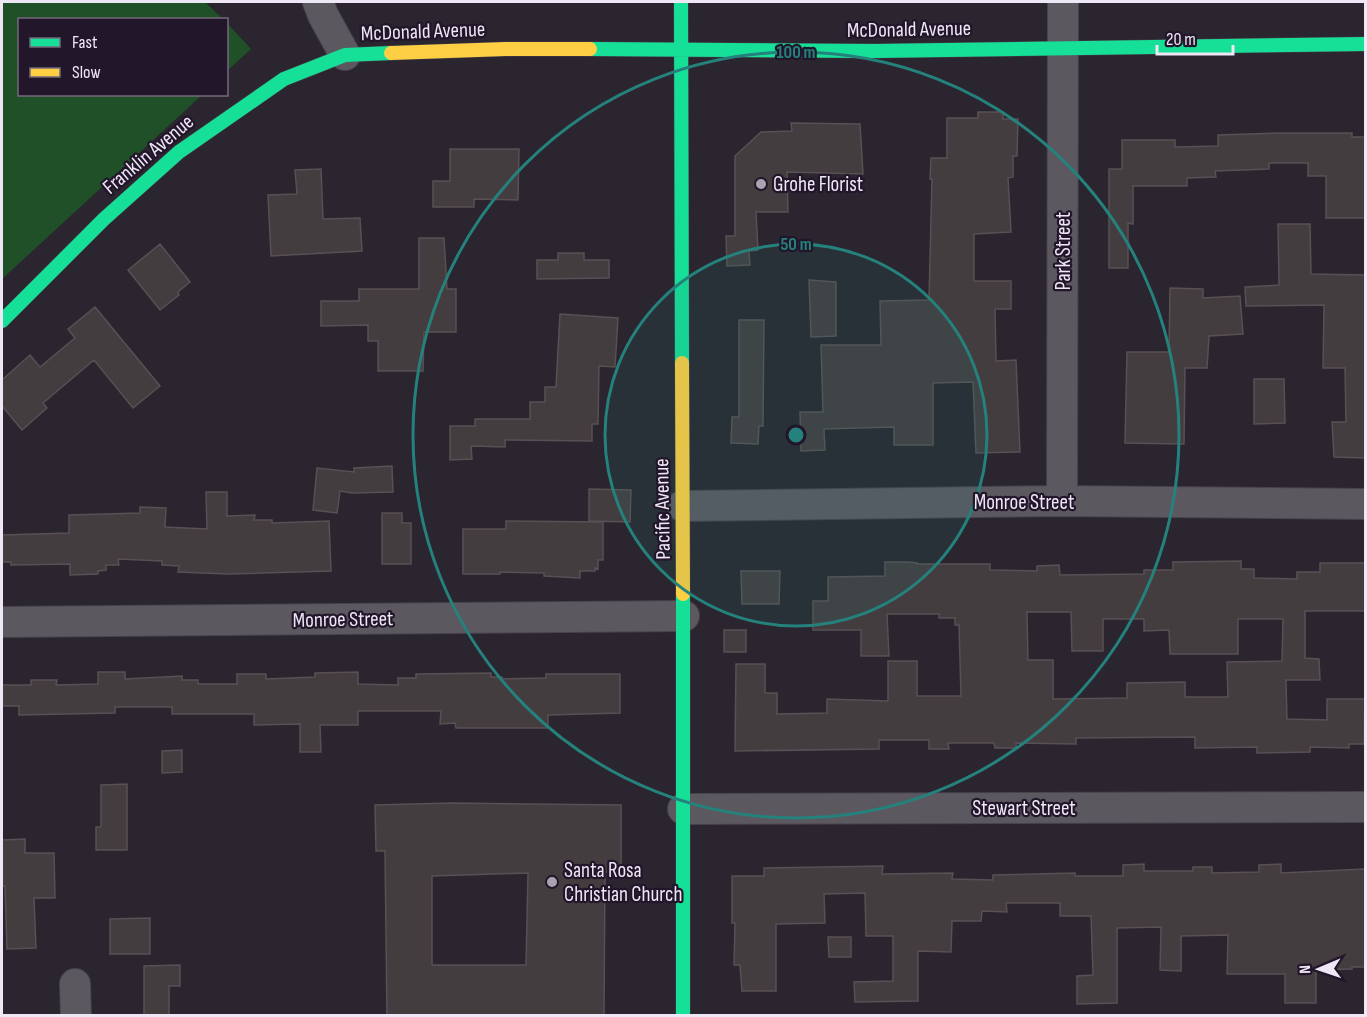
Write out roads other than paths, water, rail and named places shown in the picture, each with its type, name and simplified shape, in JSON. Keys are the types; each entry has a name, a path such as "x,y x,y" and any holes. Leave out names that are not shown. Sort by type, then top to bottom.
{"street":[{"path":"318,2 345,55"},
{"name":"Pacific Avenue","path":"681,2 683,1016"},
{"name":"Park Street","path":"1062,501 1063,2"},
{"name":"McDonald Avenue","path":"345,55 506,49 875,51 1365,44"},
{"name":"Franklin Avenue","path":"2,321 104,219 178,152 284,79 345,55"},
{"name":"Monroe Street","path":"682,506 1062,501 1365,504"},
{"name":"Monroe Street","path":"2,622 684,616"},
{"name":"Stewart Street","path":"683,810 1365,807"},
{"path":"75,984 76,1016"}],"place":[{"name":"Grohe Florist","path":"761,184"},
{"name":"Santa Rosa Christian Church","path":"552,882"}]}
